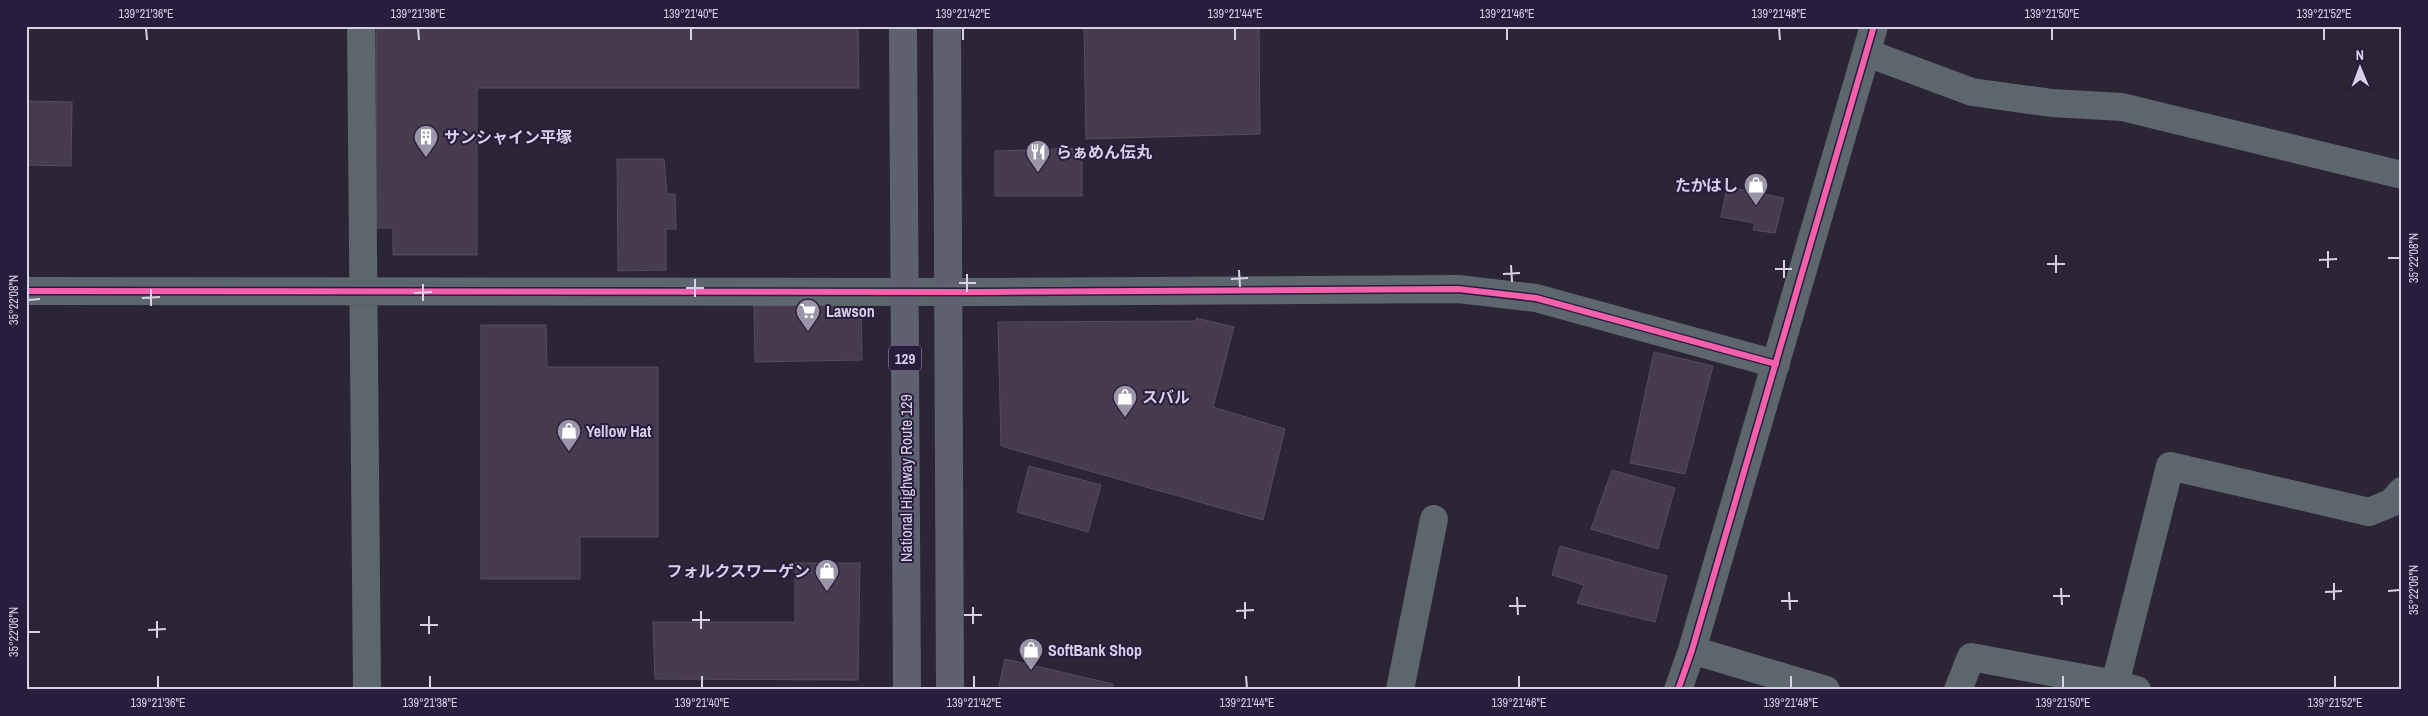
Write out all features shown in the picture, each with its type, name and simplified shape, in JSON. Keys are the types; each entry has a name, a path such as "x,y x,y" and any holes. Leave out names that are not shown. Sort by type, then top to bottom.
{"highway":[{"name":"National Highway Route 129","path":"904,26 907,690"},
{"path":"947,26 950,690"}],"street":[{"path":"361,26 367,690"},
{"path":"1678,690 1692,650 1874,26"},
{"path":"1867,53 1972,92 2052,103 2122,107 2402,175"},
{"path":"26,291 948,292 1458,289 1536,298 1776,364"},
{"path":"1958,690 1971,657 2126,687 2170,466 2369,512 2391,503 2402,491"},
{"path":"1400,690 1434,519"},
{"path":"1692,650 1826,690"}],"building":[{"name":"サンシャイン平塚","path":"376,26 858,26 859,88 477,88 477,255 393,255 393,228 376,228"},
{"path":"1084,26 1259,26 1260,134 1086,139"},
{"path":"26,101 72,102 71,166 26,165"},
{"name":"らぁめん伝丸","path":"1082,148 1082,196 995,196 995,151"},
{"path":"617,159 664,159 667,194 675,194 676,229 666,229 666,270 618,271"},
{"path":"1727,187 1784,198 1775,233 1753,230 1755,223 1721,217"},
{"name":"Lawson","path":"861,302 862,360 755,362 754,304"},
{"name":"スバル","path":"1196,318 1234,327 1213,407 1285,429 1263,520 1001,446 998,322 1197,321"},
{"name":"Yellow Hat","path":"481,325 546,325 547,367 658,367 658,537 580,537 580,579 481,579"},
{"path":"1654,352 1713,366 1685,474 1630,463"},
{"path":"1029,466 1101,485 1088,532 1017,512"},
{"path":"1612,470 1675,488 1658,549 1591,529"},
{"path":"1560,546 1667,576 1655,622 1577,603 1584,585 1552,575"},
{"name":"フォルクスワーゲン","path":"795,563 860,563 858,680 655,679 653,622 795,622"},
{"name":"SoftBank Shop","path":"1005,659 1113,684 1112,690 998,690"}],"cycle path":[{"path":"1678,690 1692,650 1874,26"},
{"path":"26,291 977,292 1458,289 1536,298 1776,364"}],"place":[{"name":"サンシャイン平塚","path":"426,158"},
{"name":"らぁめん伝丸","path":"1038,173"},
{"name":"たかはし","path":"1756,206"},
{"name":"Lawson","path":"808,332"},
{"name":"スバル","path":"1125,418"},
{"name":"Yellow Hat","path":"569,452"},
{"name":"フォルクスワーゲン","path":"827,592"},
{"name":"SoftBank Shop","path":"1031,671"}]}
